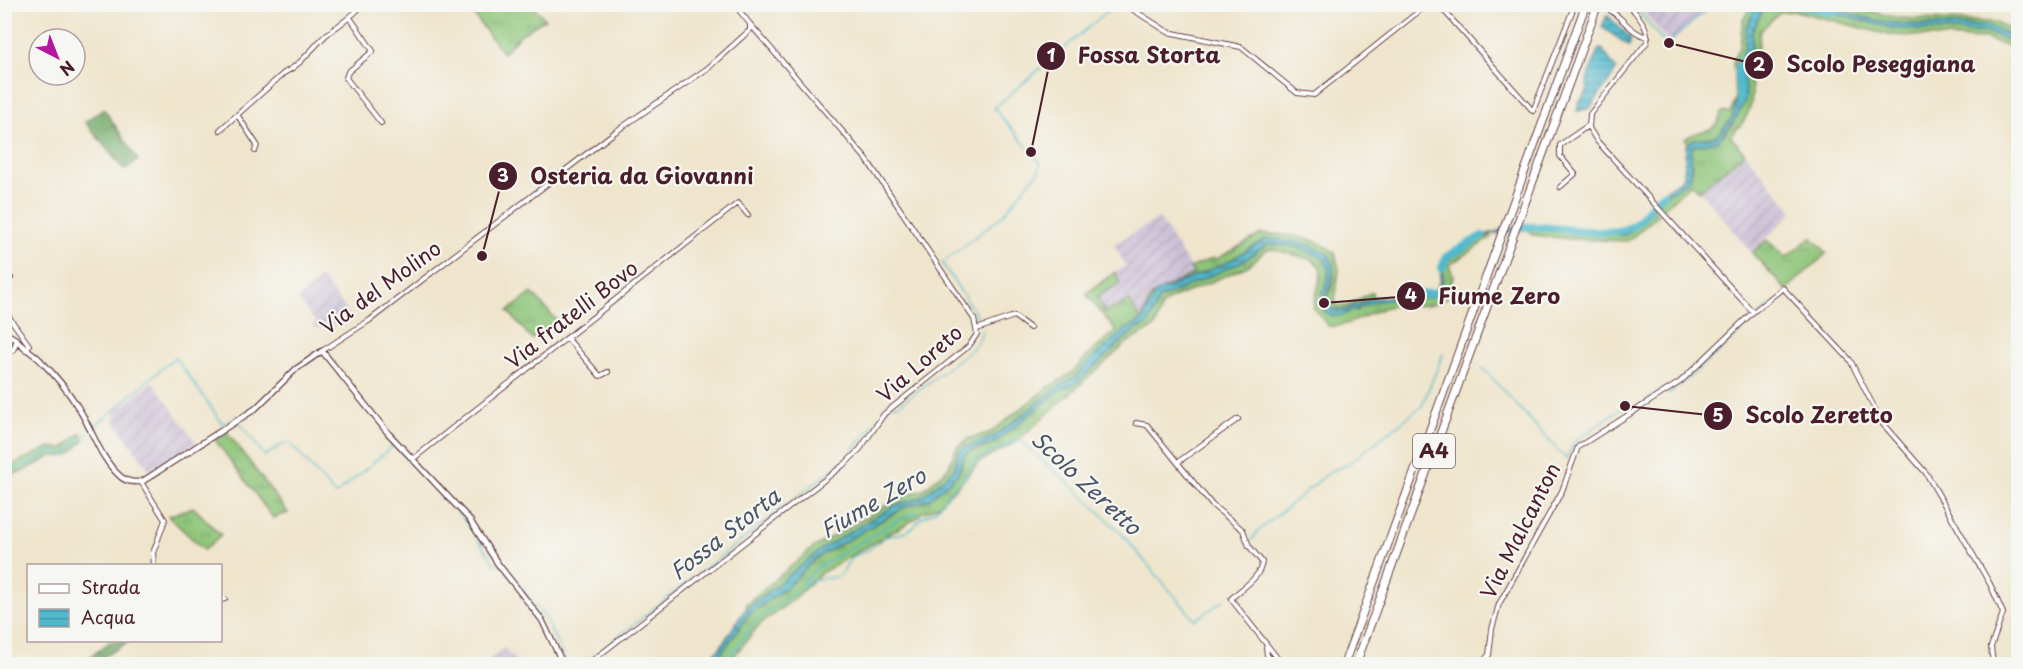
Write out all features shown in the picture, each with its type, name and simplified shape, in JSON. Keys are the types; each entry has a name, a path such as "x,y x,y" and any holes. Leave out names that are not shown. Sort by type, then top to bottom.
{"highway":[{"name":"A4","path":"1344,664 1587,4"},
{"name":"A4","path":"1356,664 1519,220 1602,6"}],"street":[{"path":"220,130 284,73 293,69 328,34 351,19 363,4"},
{"path":"735,4 750,24"},
{"path":"1124,4 1168,32 1241,47 1297,93 1308,96 1314,94 1428,4"},
{"path":"1434,4 1446,12 1533,111 1575,4"},
{"path":"1629,4 1644,25 1648,38 1641,52 1590,114 1589,125 1597,141 1753,312"},
{"path":"1602,6 1621,17 1637,34 1648,38"},
{"path":"351,19 373,51 348,72 346,78 381,123"},
{"name":"Via Loreto","path":"588,664 846,463 892,406 969,346 974,340 977,329 867,160 750,24"},
{"name":"Via del Molino","path":"563,664 542,620 492,557 469,519 413,459 322,351 370,320 615,132 708,68 750,30 750,24"},
{"path":"238,116 256,145 255,151"},
{"path":"1560,187 1575,174 1560,156 1560,145 1589,125"},
{"name":"Via fratelli Bovo","path":"413,459 738,203 748,215"},
{"path":"4,284 11,278"},
{"name":"Via Malcanton","path":"1480,664 1489,656 1492,629 1499,604 1562,491 1578,447 1666,392 1693,371 1753,312 1783,288 1850,360 1882,423 1926,473 1990,584 2003,613 1991,646 1993,664"},
{"path":"4,309 29,345 26,351"},
{"path":"977,329 1014,316 1030,328"},
{"path":"5,333 39,359 61,385 80,410 92,437 122,478 141,482 238,421 260,405 296,369 322,351"},
{"path":"567,338 600,376 608,372"},
{"path":"13,350 16,340"},
{"path":"6,353 13,350 26,351"},
{"path":"1178,462 1238,419"},
{"path":"1136,423 1147,425 1212,505 1243,530 1250,546 1262,562 1259,573 1231,599 1266,647 1282,664"},
{"path":"141,482 165,520 153,553 154,564"},
{"path":"1266,647 1267,655 1275,664"}],"shaded area":[{"path":"1638,5 1711,5 1669,42"},
{"path":"1745,153 1793,211 1752,253 1700,191"},
{"path":"1159,218 1194,273 1155,293 1147,301 1144,315 1140,320 1130,301 1105,312 1097,297 1120,283 1115,272 1126,266 1114,244"},
{"path":"321,278 348,312 330,327 315,328 312,326 316,323 298,299"},
{"path":"152,381 197,443 151,472 114,421 115,409 127,403"},
{"path":"504,648 519,664 483,664"}],"green space":[{"path":"466,5 532,5 545,19 520,35 503,53"},
{"path":"1753,5 1763,5 1755,9 1746,28 1745,47 1738,63 1740,90 1732,118 1717,136 1689,143 1685,139 1715,126 1722,112 1730,113 1735,100 1733,60 1740,45 1743,19"},
{"path":"1777,5 1800,5 1896,29 1984,32 2018,43 2018,50 1986,39 1889,35 1796,11 1780,12 1759,32 1758,47 1750,71 1751,105 1743,122 1730,136 1745,153 1699,191 1691,183 1662,210 1656,202 1692,175 1691,148 1698,144 1712,142 1724,135 1733,123 1746,98 1743,68 1752,46 1752,32 1763,9"},
{"path":"1820,5 1843,5 1899,18 1995,22 2018,32 2018,37 1985,26 1900,24 1875,20"},
{"path":"104,109 138,160 124,170 85,122"},
{"path":"1653,209 1658,215 1628,241 1532,235 1529,230 1625,235 1641,224"},
{"path":"1261,234 1310,240 1335,253 1339,270 1335,301 1338,306 1347,306 1372,292 1373,298 1343,311 1329,308 1326,301 1331,289 1333,270 1327,253 1300,242 1266,239 1226,263 1162,290 1194,273 1190,268 1213,258 1215,260"},
{"path":"1491,234 1492,237 1449,265 1453,275 1450,295 1441,301 1426,305 1387,307 1343,325 1328,326 1313,307 1321,275 1320,267 1313,260 1273,249 1265,251 1248,266 1171,299 1163,304 1155,327 1128,342 1016,442 979,462 937,506 919,514 917,518 821,573 794,599 758,626 728,664 714,664 749,614 786,588 816,558 907,506 916,504 961,468 964,456 969,451 979,450 994,443 1059,391 1085,376 1134,330 1148,322 1159,299 1243,261 1267,244 1298,247 1325,259 1328,279 1323,304 1324,311 1356,311 1375,301 1420,298 1442,293 1443,263"},
{"path":"1811,237 1827,253 1786,290 1752,253 1767,240 1786,258"},
{"path":"1115,272 1120,283 1097,297 1105,312 1130,301 1140,319 1145,313 1149,299 1155,293 1143,320 1126,329 1088,362 1076,377 1061,385 993,437 959,451 954,469 922,497 894,506 823,548 747,609 746,604 814,547 904,495 923,490 948,468 957,447 968,439 991,432 1047,388 1072,373 1087,356 1116,331 1086,294"},
{"path":"532,293 557,321 532,339 508,311"},
{"path":"227,432 288,513 273,518 215,440"},
{"path":"81,433 84,440 67,455 54,455 24,471 5,476 5,468 50,447 63,449"},
{"path":"193,507 221,535 204,550 168,516"},
{"path":"110,642 128,642 92,664 80,664"}],"water":[{"path":"1763,5 1777,5 1763,9 1752,32 1752,46 1743,68 1746,98 1736,118 1718,141 1692,146 1690,179 1656,202 1654,199 1684,177 1686,145 1693,140 1717,136 1732,118 1740,90 1738,63 1745,47 1746,28 1755,9"},
{"path":"1800,5 1820,5 1875,20 1900,24 1985,26 2018,37 2018,43 1984,32 1896,29"},
{"path":"1607,15 1631,39 1629,46 1602,27"},
{"path":"1602,49 1616,69 1614,74 1590,108 1577,111 1579,102 1588,91 1587,81 1598,50"},
{"path":"1650,206 1653,209 1641,224 1625,235 1537,229 1491,234 1443,263 1442,293 1436,297 1376,301 1340,316 1329,315 1320,306 1329,273 1325,259 1298,247 1267,244 1243,261 1159,299 1148,325 1134,330 1077,383 1059,391 994,443 969,451 964,456 958,474 928,500 907,506 816,558 786,588 749,614 714,664 704,664 720,648 744,611 823,548 894,506 922,497 954,469 959,451 993,437 1061,385 1076,377 1088,362 1126,329 1143,320 1155,293 1226,263 1266,239 1300,242 1327,253 1331,259 1333,272 1326,304 1335,310 1343,311 1373,298 1433,293 1440,282 1442,261 1481,236 1508,228 1532,226 1575,231 1625,231 1636,226"}],"waterway":[{"name":"Fossa Storta","path":"981,322 942,263 1002,216 1040,169 1040,162 994,108 1116,4"},
{"path":"1633,4 1662,40 1668,44 1713,4"},
{"path":"1745,4 1754,14"},
{"name":"Fiume Zero","path":"1799,4 1835,13"},
{"name":"Fiume Zero","path":"1740,100 1737,70 1742,60"},
{"name":"Fiume Zero","path":"1520,227 1608,232 1621,230 1636,224 1663,194"},
{"name":"Fiume Zero","path":"1442,268 1446,257 1482,236"},
{"name":"Fiume Zero","path":"1401,296 1436,293"},
{"name":"Scolo Zeretto","path":"1483,368 1566,459 1573,444 1625,406 1635,408 1664,389 1669,393 1683,383 1771,305"},
{"name":"Fossa Storta","path":"583,664 846,459 890,405 899,405 972,349 983,329"},
{"name":"Scolo Zeretto","path":"1252,540 1257,532 1331,471 1348,464 1422,406 1443,354"},
{"name":"Fossa Storta","path":"92,429 175,357 223,424 236,418"},
{"name":"Fossa Storta","path":"239,422 265,456 285,443 290,443 335,495 394,445 463,518 496,565"},
{"name":"Fossa Storta","path":"4,472 27,465 54,450 65,455 88,433"},
{"name":"Scolo Zeretto","path":"724,664 756,620 811,580 836,577 842,573 851,557 868,550 885,537 913,528 921,518 937,509 951,490 963,481 975,461 1018,439 1081,494 1120,532 1195,620 1224,600"},
{"path":"802,584 817,568 898,520 917,513 921,517"},
{"name":"Fossa Storta","path":"499,562 544,616 567,664"}],"place":[{"name":"Scolo Peseggiana","path":"1669,43"},
{"name":"Fossa Storta","path":"1031,152"},
{"name":"Osteria da Giovanni","path":"482,256"},
{"name":"Fiume Zero","path":"1324,303"},
{"name":"Scolo Zeretto","path":"1625,406"}]}
